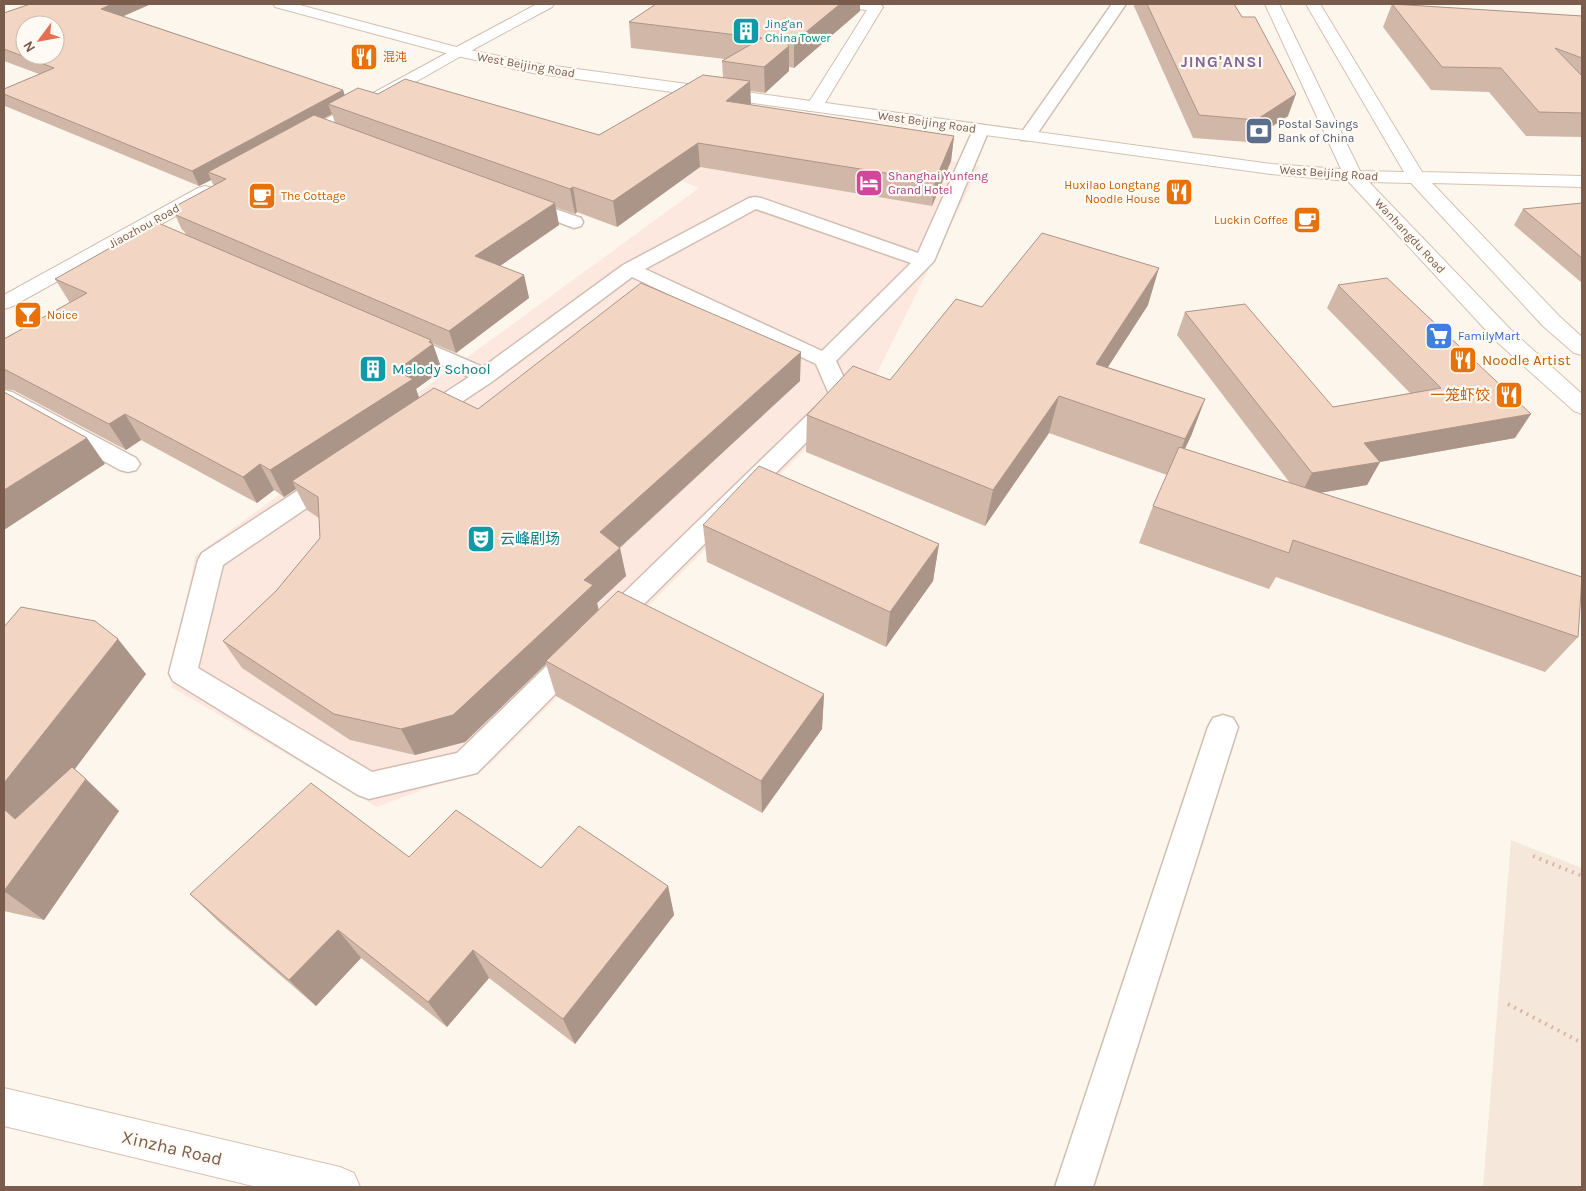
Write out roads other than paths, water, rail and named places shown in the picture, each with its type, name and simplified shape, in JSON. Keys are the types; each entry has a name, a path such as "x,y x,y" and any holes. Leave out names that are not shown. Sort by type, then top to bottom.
{"main road":[{"name":"West Beijing Road","path":"280,4 458,52 532,68 1271,170 1353,176 1582,181"},
{"path":"518,4 540,7"},
{"path":"814,107 876,7 848,4"},
{"name":"Wanhangdu Road","path":"1272,4 1353,176 1504,336 1582,406"},
{"path":"1313,4 1416,178 1551,321 1582,348"},
{"path":"284,150 540,7"},
{"name":"Jiaozhou Road","path":"4,303 151,231 219,184"},
{"name":"Xinzha Road","path":"4,1108 340,1187"}],"lane":[{"path":"1027,136 1119,4"},
{"path":"349,97 368,103"},
{"path":"321,129 340,136"},
{"path":"826,360 924,261 981,130"},
{"path":"508,198 574,222"},
{"path":"404,430 485,376 630,269 755,202 924,261"},
{"path":"348,468 211,560 183,673 369,786 466,764 841,394 826,360 630,269"},
{"path":"386,333 485,376"},
{"path":"4,398 128,464"},
{"path":"1074,1187 1223,727"}],"place":[{"name":"Jing'an China Tower","path":"746,31"},
{"name":"混沌","path":"364,57"},
{"name":"Postal Savings Bank of China","path":"1259,131"},
{"name":"Shanghai Yunfeng Grand Hotel","path":"869,183"},
{"name":"Huxilao Longtang Noodle House","path":"1179,192"},
{"name":"The Cottage","path":"262,196"},
{"name":"Luckin Coffee","path":"1307,220"},
{"name":"Noice","path":"28,315"},
{"name":"FamilyMart","path":"1439,336"},
{"name":"Noodle Artist","path":"1463,360"},
{"name":"Melody School","path":"373,369"},
{"name":"一笼虾饺","path":"1509,395"},
{"name":"云峰剧场","path":"481,539"}],"district":[{"name":"JING'ANSI","path":"1222,61"}]}
